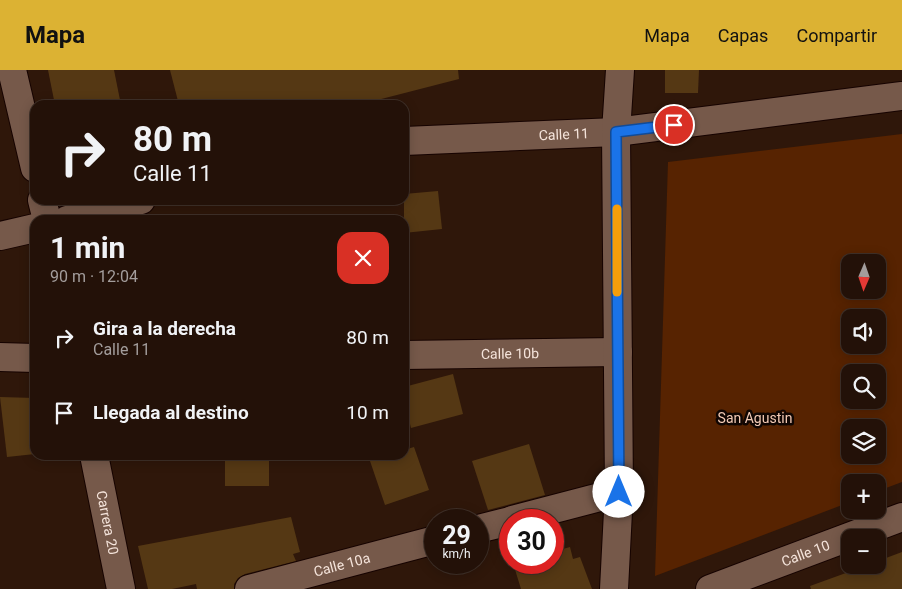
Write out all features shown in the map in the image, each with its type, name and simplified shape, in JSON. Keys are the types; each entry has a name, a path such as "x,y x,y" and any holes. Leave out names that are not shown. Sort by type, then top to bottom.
{"street":[{"path":"12,70 30,147"},
{"path":"614,589 619,492 616,132 620,70"},
{"name":"Calle 11","path":"409,141 616,132 902,96"},
{"path":"86,215 122,205"},
{"path":"0,236 30,229"},
{"name":"Calle 10b","path":"409,355 618,352"},
{"path":"0,357 30,358"},
{"name":"Carrera 20","path":"95,460 121,589"},
{"path":"553,509 619,492"},
{"name":"Calle 10","path":"710,589 902,517"},
{"name":"Calle 10a","path":"249,589 424,543"}],"green space":[{"name":"San Agustin","path":"902,134 902,482 886,488 886,474 841,474 841,505 655,576 668,162"}],"building":[{"path":"48,70 114,70 120,100 54,100"},
{"path":"170,70 458,70 459,79 377,100 178,100"},
{"path":"665,70 699,70 698,93 665,93"},
{"path":"438,191 442,229 409,232 409,215 404,215 404,205 409,205 409,194"},
{"path":"453,374 463,414 411,428 409,420 409,386"},
{"path":"0,397 30,398 30,455 7,457"},
{"path":"529,444 545,495 489,510 472,461"},
{"path":"414,447 429,490 385,505 370,461 409,460 409,448"},
{"path":"225,460 269,460 269,486 225,486"},
{"path":"291,517 300,552 293,554 296,561 245,574 238,578 234,584 234,589 197,589 196,584 172,589 148,589 138,546"},
{"path":"570,547 573,559 580,557 592,589 521,589 516,574 564,574 564,549"},
{"path":"902,552 902,589 811,589 810,586 843,574 886,574 886,558"}],"slow traffic":[{"path":"617,209 617,292"}],"route":[{"path":"619,492 616,132 674,125"}]}
